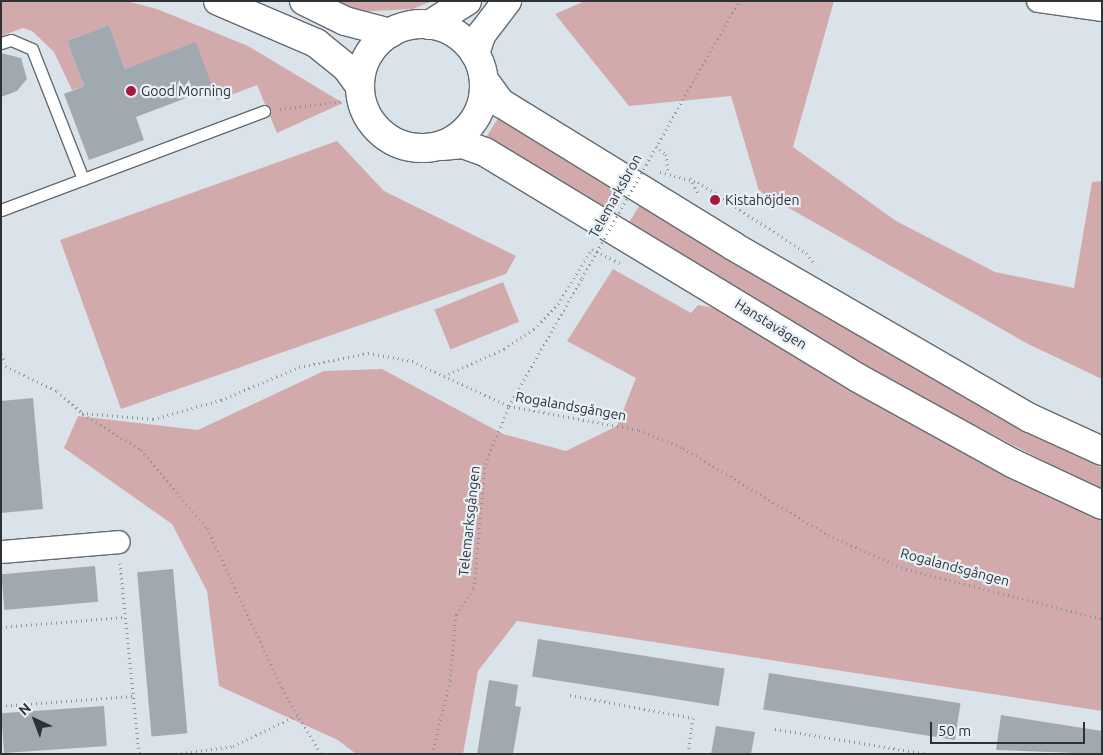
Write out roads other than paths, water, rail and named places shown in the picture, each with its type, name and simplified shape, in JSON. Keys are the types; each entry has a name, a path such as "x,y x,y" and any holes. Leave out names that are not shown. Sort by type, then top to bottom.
{"main road":[{"path":"218,1 316,43 346,67 360,93 373,124 400,145 421,149 442,146 474,120 484,80"},
{"path":"304,1 345,21 390,33 430,24 467,1"},
{"path":"475,54 485,29 508,1"},
{"path":"430,24 463,40 475,54 484,80 502,103 733,246 1030,418 1102,451"},
{"path":"360,93 368,56 390,33"},
{"name":"Hanstavägen","path":"442,146 464,144 485,152 858,378 1012,463 1102,505"}],"street":[{"path":"1038,1 1102,10"},
{"path":"1,552 119,542"}],"lane":[{"path":"1,43 10,40 32,49 83,179"},
{"path":"1,210 264,111"}],"place":[{"name":"Good Morning","path":"131,91"},
{"name":"Kistahöjden","path":"715,200"}]}
